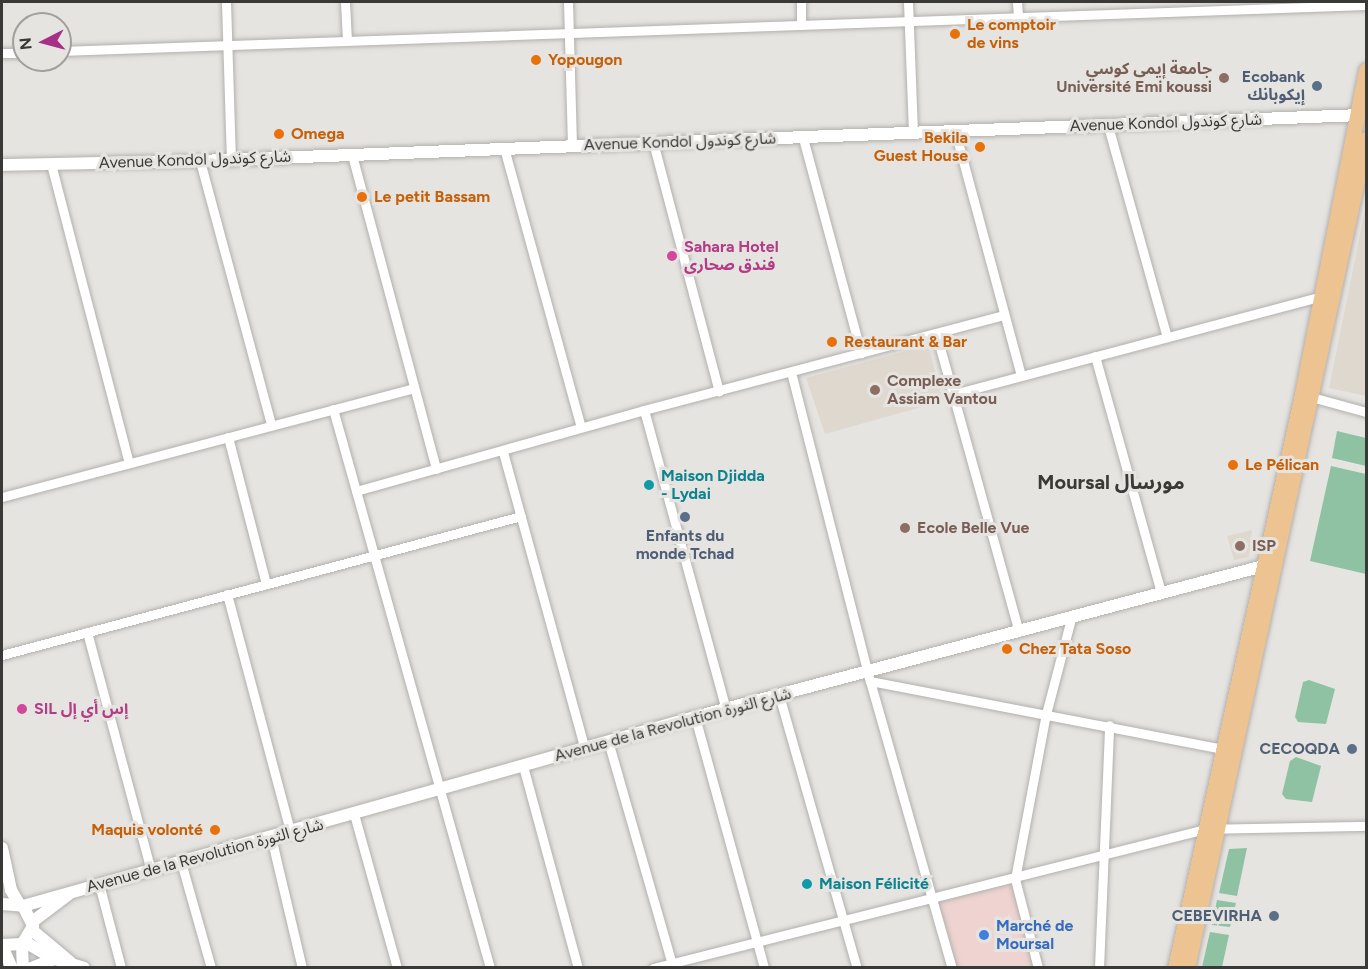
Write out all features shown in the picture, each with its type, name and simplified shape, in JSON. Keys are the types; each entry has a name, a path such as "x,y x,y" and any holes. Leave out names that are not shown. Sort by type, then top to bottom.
{"main road":[{"path":"1308,396 1322,296 1359,115 1366,69"},
{"path":"1187,968 1212,829 1269,564 1366,139"},
{"path":"1175,968 1212,829 1222,749 1269,564"}],"street":[{"path":"226,2 231,160"},
{"path":"345,2 347,41"},
{"path":"568,2 572,146"},
{"path":"801,2 801,25"},
{"path":"908,2 913,132"},
{"path":"1017,2 1018,18"},
{"path":"72,51 1366,5"},
{"name":"Avenue Kondol شارع كوندول","path":"2,165 231,160 1359,115"},
{"path":"1108,126 1167,337"},
{"path":"955,131 1021,375"},
{"path":"802,138 861,353"},
{"path":"653,142 719,391"},
{"path":"504,148 581,427"},
{"path":"352,155 436,469"},
{"path":"200,161 271,424"},
{"path":"51,164 129,463"},
{"path":"954,394 1322,296"},
{"path":"356,491 503,452 581,427 1003,315"},
{"path":"936,333 1019,632"},
{"path":"1095,356 1161,593"},
{"path":"792,372 869,677 952,968"},
{"path":"2,497 414,388"},
{"path":"1308,396 1366,412"},
{"path":"333,409 490,968"},
{"path":"644,410 726,709"},
{"path":"228,436 266,584"},
{"path":"503,452 585,749"},
{"path":"2,655 521,516"},
{"name":"Avenue de la Revolution شارع الثورة","path":"2,904 21,905 270,837 291,834 441,788 608,741 779,695 869,677 1019,632 1269,564"},
{"path":"227,594 291,834"},
{"path":"1038,968 1015,879 1046,714 1071,619"},
{"path":"87,632 151,871"},
{"path":"869,677 1222,749"},
{"path":"779,695 857,968"},
{"path":"695,717 764,968"},
{"path":"1099,968 1109,726"},
{"path":"608,741 672,965"},
{"path":"523,766 578,968"},
{"path":"354,814 397,968"},
{"path":"653,968 672,965 757,940 931,897 1015,879 1212,829 1366,826"},
{"path":"270,837 302,968"},
{"path":"2,848 9,884 32,926 71,962"},
{"path":"181,862 211,968"},
{"path":"99,884 121,968"},
{"name":"Avenue de la Revolution شارع الثورة","path":"32,926 72,892"},
{"path":"23,968 23,943 32,926"},
{"path":"12,968 2,945 23,943 55,959 71,962 84,968"},
{"path":"31,968 55,959"}],"shaded area":[{"path":"1366,205 1366,396 1329,388"},
{"name":"Complexe Assiam Vantou","path":"928,345 943,401 825,434 806,378"},
{"name":"ISP","path":"1252,530 1249,557 1234,560 1227,536"},
{"name":"Marché de Moursal","path":"1016,884 1039,967 948,967 930,902"}],"green space":[{"path":"1337,431 1366,438 1366,466 1332,458"},
{"path":"1331,466 1366,474 1366,574 1310,561"},
{"path":"1309,680 1335,689 1326,724 1298,722 1295,717 1303,682"},
{"path":"1296,757 1321,766 1312,802 1286,799 1282,794 1290,761"},
{"path":"1247,848 1237,896 1219,893 1229,849"},
{"path":"1217,900 1236,903 1230,927 1212,925"},
{"path":"1210,932 1229,935 1222,967 1202,967"}],"place":[{"name":"Le comptoir de vins","path":"955,34"},
{"name":"Yopougon","path":"536,60"},
{"name":"جامعة إيمي كوسي Université Emi koussi","path":"1224,78"},
{"name":"Ecobank إيكوبانك","path":"1317,86"},
{"name":"Omega","path":"279,134"},
{"name":"Bekila Guest House","path":"980,147"},
{"name":"Le petit Bassam","path":"362,197"},
{"name":"Sahara Hotel فندق صحارى","path":"672,256"},
{"name":"Restaurant & Bar","path":"832,342"},
{"name":"Complexe Assiam Vantou","path":"875,390"},
{"name":"Le Pélican","path":"1233,465"},
{"name":"Maison Djidda - Lydai","path":"649,485"},
{"name":"Enfants du monde Tchad","path":"685,517"},
{"name":"Ecole Belle Vue","path":"905,528"},
{"name":"ISP","path":"1240,546"},
{"name":"Chez Tata Soso","path":"1007,649"},
{"name":"SIL إس أي إل","path":"22,709"},
{"name":"CECOQDA","path":"1352,749"},
{"name":"Maquis volonté","path":"215,830"},
{"name":"Maison Félicité","path":"807,884"},
{"name":"CEBEVIRHA","path":"1274,916"},
{"name":"Marché de Moursal","path":"984,935"}],"district":[{"name":"Moursal مورسال","path":"1111,482"}]}
